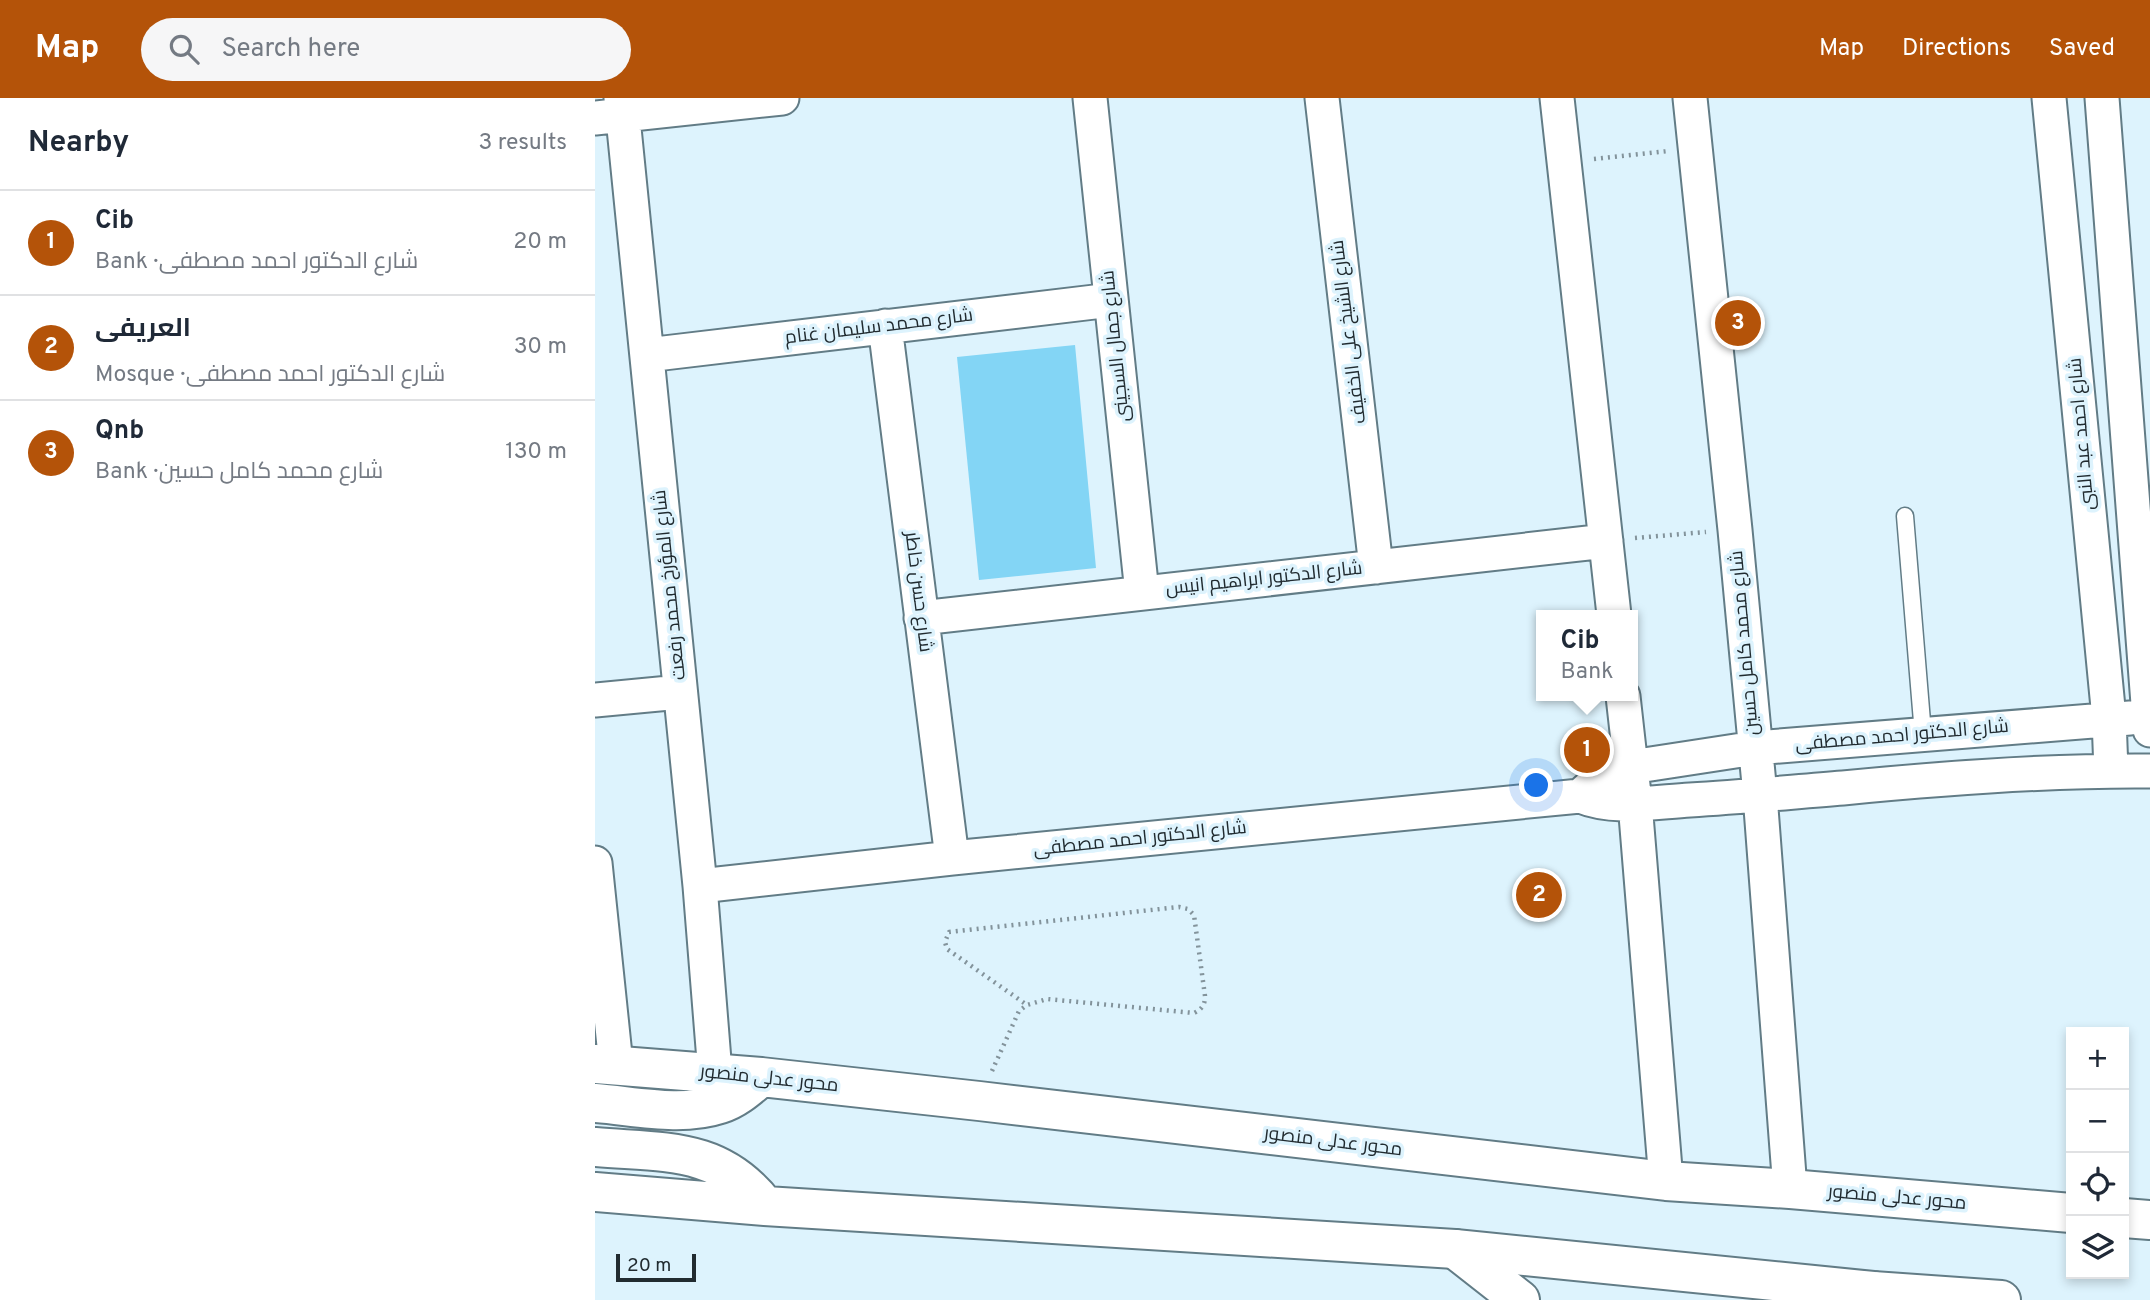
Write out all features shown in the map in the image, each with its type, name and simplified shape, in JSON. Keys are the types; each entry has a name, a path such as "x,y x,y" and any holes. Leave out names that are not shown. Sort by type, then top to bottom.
{"main road":[{"name":"محور عدلى منصور","path":"606,1064 761,1077 979,1101 1666,1181 2066,1213"},
{"path":"595,1103 697,1109 722,1104 744,1092 761,1077"},
{"path":"595,1147 701,1158 736,1175 752,1189 765,1206"},
{"path":"595,1192 765,1206 1455,1249 1867,1296 2001,1300"},
{"path":"2129,1218 2150,1220"},
{"path":"1455,1249 1520,1300"}],"street":[{"path":"613,110 782,98"},
{"name":"شارع جمال السجينى","path":"1090,98 1142,593"},
{"name":"شارع الشيخ على الخفيف","path":"1322,98 1376,566"},
{"path":"1556,98 1613,610"},
{"name":"شارع محمد كامل حسين","path":"1690,98 1755,748 1790,1189"},
{"name":"شارع احمد عبد النبى","path":"2049,98 2109,718 2111,771"},
{"path":"2102,98 2141,481 2150,730"},
{"name":"شارع المؤرخ محمد رفعت","path":"613,110 647,355 700,886 715,1073"},
{"name":"شارع محمد سليمان غنام","path":"647,355 1111,300"},
{"name":"شارع حسن خاطر","path":"885,327 952,858"},
{"name":"شارع الدكتور ابراهيم انيس","path":"921,618 1606,541"},
{"path":"595,700 680,692"},
{"path":"1624,701 1632,767 1666,1181"},
{"name":"شارع الدكتور احمد مصطفى","path":"1580,796 1599,779 1632,767 1755,748 2109,718 2150,717"},
{"name":"شارع الدكتور احمد مصطفى","path":"700,886 952,858 1580,796 1603,802 1635,803 1944,779 2150,771"},
{"path":"595,863 606,1064"}],"lane":[{"path":"1905,516 1923,734"}],"path":[{"path":"1565,162 1695,148"},
{"path":"1606,541 1735,530"},
{"path":"979,1101 1019,1012 1027,1005 1047,999 1194,1013 1203,1007 1205,1002 1194,915 1188,909 1179,907 950,932 945,942 947,949 1027,1005"}],"shaded area":[{"path":"1075,345 1096,568 979,580 957,357"}],"place":[{"name":"Qnb","path":"1738,323"},
{"name":"Cib","path":"1587,750"},
{"name":"العريفى","path":"1539,895"}]}
